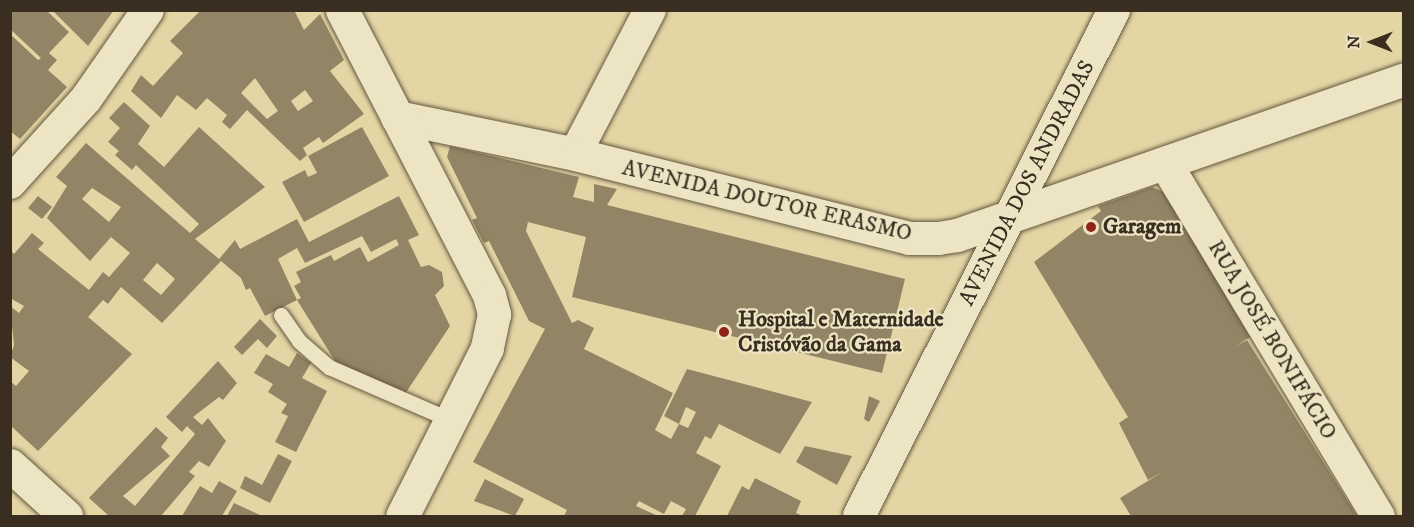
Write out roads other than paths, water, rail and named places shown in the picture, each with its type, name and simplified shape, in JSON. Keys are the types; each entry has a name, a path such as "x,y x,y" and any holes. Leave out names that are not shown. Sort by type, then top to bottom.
{"street":[{"path":"10,183 86,99 148,10"},
{"path":"342,10 489,295 493,330 452,420 402,516"},
{"path":"575,154 650,10"},
{"name":"AVENIDA DOS ANDRADAS","path":"859,516 1114,10"},
{"name":"AVENIDA DOUTOR ERASMO","path":"397,117 575,154 909,238 957,236 1404,79"},
{"name":"RUA JOSÉ BONIFÁCIO","path":"1165,163 1378,516"},
{"path":"10,465 66,516"}],"lane":[{"path":"280,315 299,342 329,367 452,420"}],"place":[{"name":"Garagem","path":"1091,227"},
{"name":"Hospital e Maternidade Cristóvão da Gama","path":"724,332"}]}
